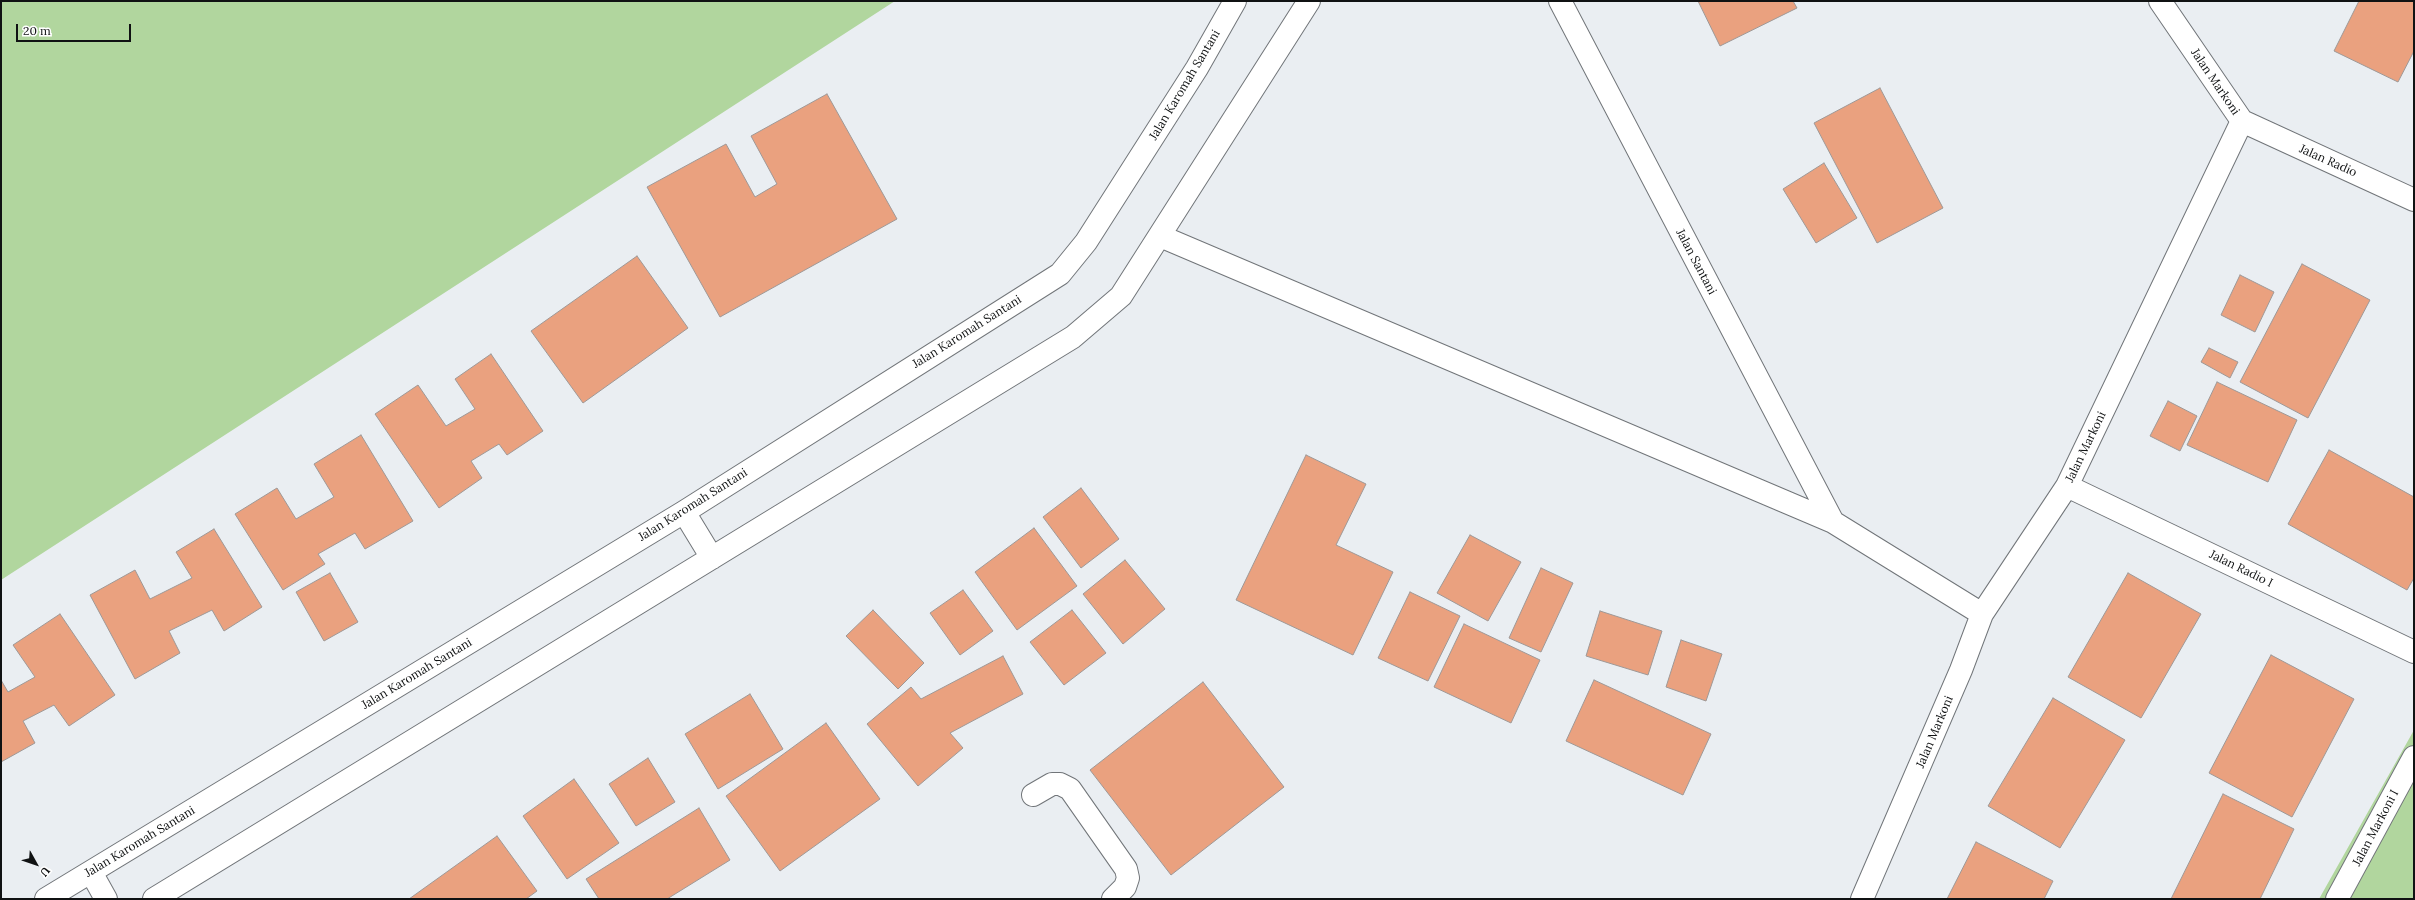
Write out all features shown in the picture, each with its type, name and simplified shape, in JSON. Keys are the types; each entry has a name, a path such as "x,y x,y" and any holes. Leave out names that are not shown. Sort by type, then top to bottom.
{"street":[{"name":"Jalan Karomah Santani","path":"46,899 684,512 1060,274 1086,242 1197,68 1235,1"},
{"path":"154,899 1073,336 1121,296 1309,1"},
{"name":"Jalan Santani","path":"1560,1 1833,522"},
{"name":"Jalan Markoni","path":"1862,899 1961,670 1982,614 2067,486 2242,122 2160,1"},
{"name":"Jalan Radio","path":"2242,122 2414,200"},
{"path":"1160,236 1833,522 1982,614"},
{"name":"Jalan Radio I","path":"2067,486 2414,652"},
{"path":"684,512 712,558"},
{"name":"Jalan Markoni I","path":"2337,899 2414,757"},
{"path":"1033,795 1052,784 1060,784 1070,789 1126,869 1128,878 1125,887 1112,899"},
{"path":"91,872 106,899"}],"green space":[{"path":"1,1 895,1 1,580"},
{"path":"2414,730 2414,899 2319,899"}],"building":[{"path":"1698,1 1793,1 1797,8 1720,46"},
{"path":"2359,1 2414,1 2414,51 2398,82 2334,51"},
{"path":"1880,88 1943,208 1877,243 1814,123"},
{"path":"827,94 897,219 720,317 647,187 726,144 755,197 777,184 751,136"},
{"path":"1824,163 1857,218 1816,243 1783,189"},
{"path":"637,256 688,328 583,403 531,331"},
{"path":"2302,264 2370,300 2308,418 2240,382"},
{"path":"2240,275 2274,292 2255,332 2221,315"},
{"path":"2209,348 2238,362 2230,378 2201,362"},
{"path":"491,354 543,431 507,455 499,444 471,461 482,478 439,508 375,414 418,385 446,426 475,409 455,379"},
{"path":"2217,382 2297,420 2268,482 2187,445"},
{"path":"2168,401 2197,416 2180,451 2150,436"},
{"path":"361,435 413,521 365,549 355,533 318,554 325,564 283,590 235,514 277,488 296,519 334,497 314,464"},
{"path":"2329,450 2414,497 2414,578 2407,590 2288,524"},
{"path":"1306,455 1366,484 1336,545 1393,572 1353,655 1236,600"},
{"path":"1081,488 1119,539 1081,568 1043,517"},
{"path":"1034,528 1077,586 1017,630 975,572"},
{"path":"214,529 262,607 224,631 212,610 169,631 180,653 135,679 90,595 135,570 150,599 192,578 176,552"},
{"path":"1470,535 1521,562 1488,621 1437,593"},
{"path":"1125,560 1165,609 1123,644 1083,594"},
{"path":"1541,568 1573,583 1541,652 1509,638"},
{"path":"330,573 358,622 324,641 296,592"},
{"path":"2128,573 2201,614 2141,718 2068,677"},
{"path":"963,590 993,631 960,655 930,613"},
{"path":"1410,592 1460,616 1428,681 1378,658"},
{"path":"873,610 924,663 898,689 846,636"},
{"path":"1072,610 1106,653 1064,685 1030,642"},
{"path":"1600,611 1662,631 1648,675 1586,656"},
{"path":"60,614 115,695 69,726 54,705 23,721 35,743 1,762 1,680 8,692 35,677 13,645"},
{"path":"1464,624 1540,660 1511,723 1434,687"},
{"path":"1681,640 1722,654 1706,701 1666,687"},
{"path":"2271,655 2354,699 2292,817 2209,773"},
{"path":"1003,656 1023,694 950,733 963,748 918,786 867,724 911,687 921,699"},
{"path":"1594,680 1711,734 1683,795 1566,741"},
{"path":"1203,682 1284,787 1171,875 1090,770"},
{"path":"750,694 783,749 718,789 685,734"},
{"path":"2053,698 2125,740 2060,848 1988,806"},
{"path":"826,723 880,799 780,871 726,796"},
{"path":"648,758 675,802 636,826 609,784"},
{"path":"574,779 619,843 567,879 523,816"},
{"path":"2223,794 2294,829 2260,899 2171,899"},
{"path":"699,808 730,860 667,899 599,899 586,879"},
{"path":"497,836 537,891 526,899 409,899"},
{"path":"1976,842 2053,881 2044,899 1947,899"}]}
